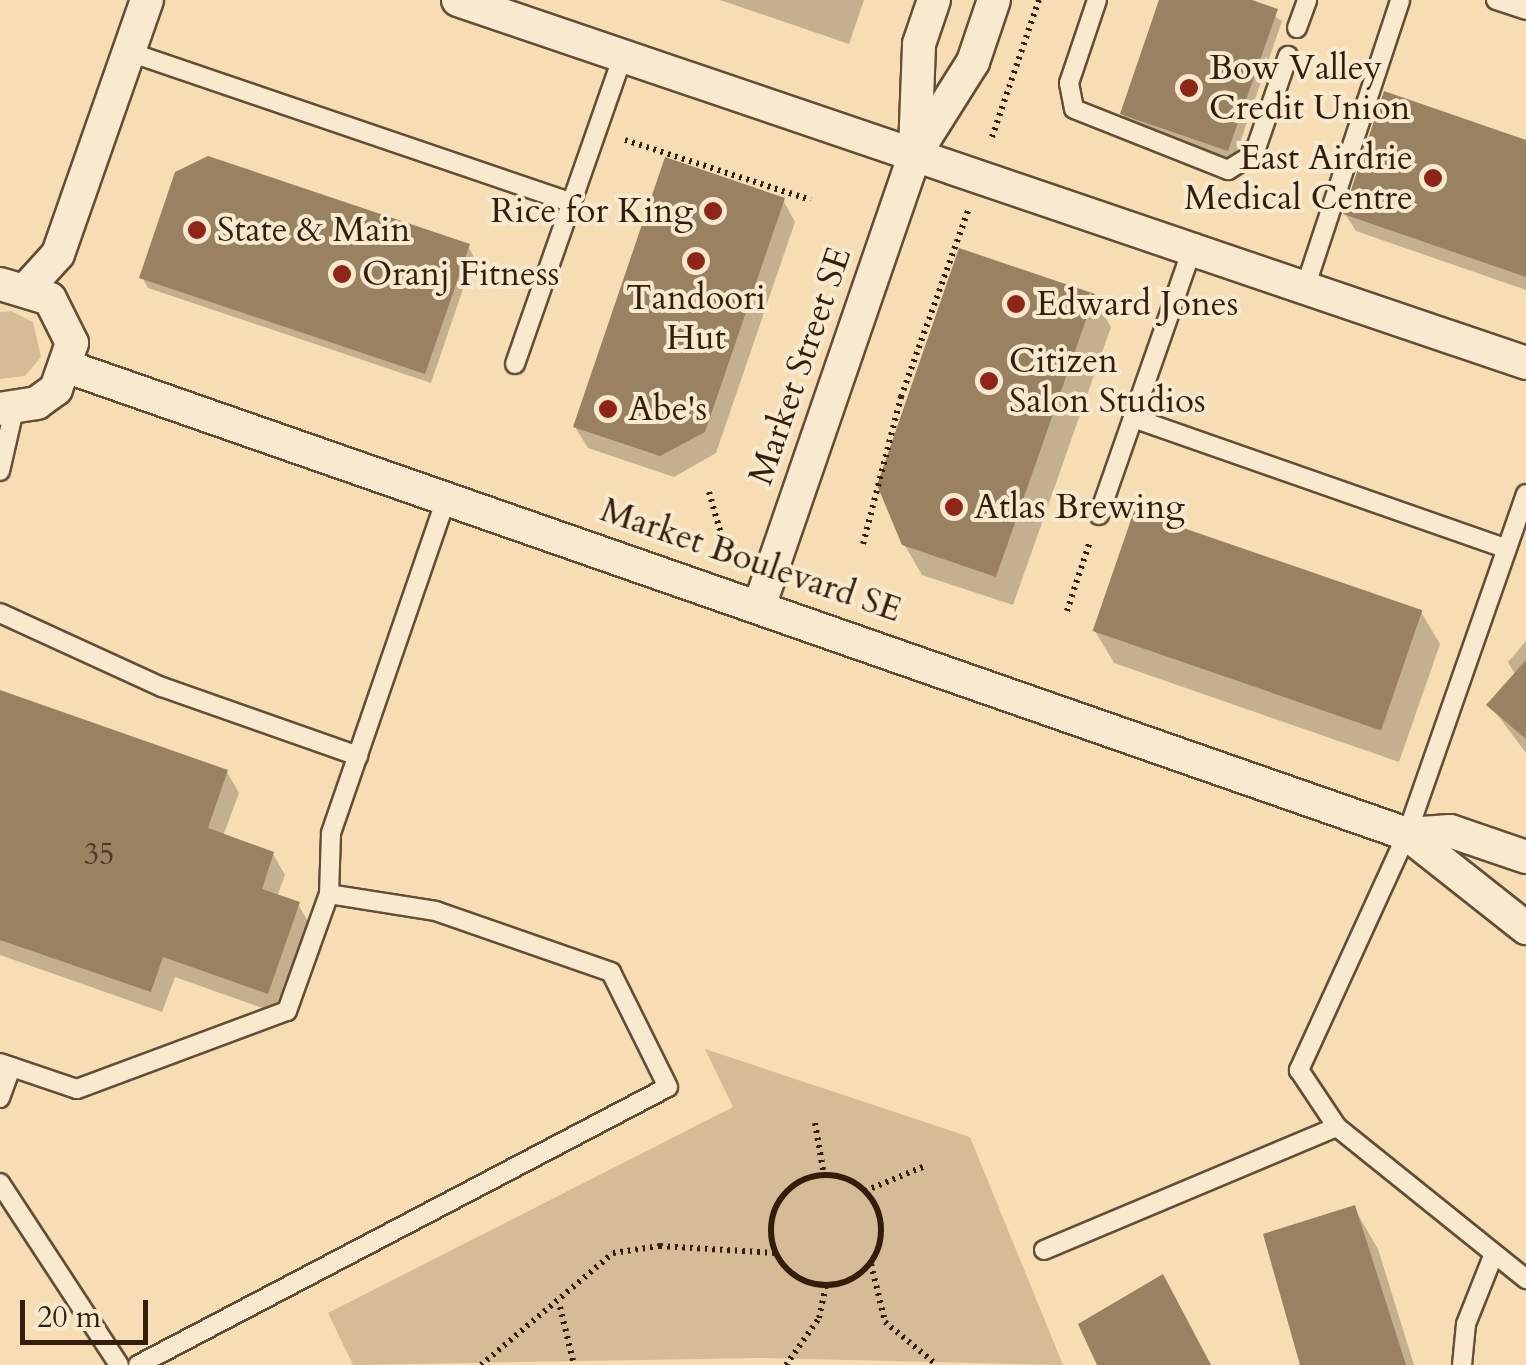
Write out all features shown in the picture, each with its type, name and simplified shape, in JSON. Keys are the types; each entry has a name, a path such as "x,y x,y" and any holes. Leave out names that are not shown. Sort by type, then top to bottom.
{"street":[{"path":"7,410 56,389 68,368 66,318 14,285 58,254 147,0"},
{"path":"458,0 1526,364"},
{"name":"Market Street SE","path":"915,154 918,44 934,0"},
{"name":"Market Street SE","path":"760,604 915,154 973,62 994,0"},
{"name":"Market Boulevard SE","path":"68,368 760,604 1407,834 1526,928"},
{"name":"Market Boulevard SE","path":"1407,834 1450,831 1526,858"}],"lane":[{"path":"1097,0 1068,82 1085,120 1228,170 1254,154 1288,56"},
{"path":"1297,28 1307,0"},
{"path":"1304,288 1400,0"},
{"path":"1496,0 1526,10"},
{"path":"129,52 572,203"},
{"path":"516,364 623,56"},
{"path":"1099,515 1192,250"},
{"path":"0,471 7,410"},
{"path":"1134,418 1507,549"},
{"path":"0,1098 6,1065 77,1089 287,1011 329,894 331,834 446,499"},
{"path":"1525,500 1407,834 1299,1070 1337,1127 1526,1279"},
{"path":"0,613 162,686 358,756"},
{"path":"138,1365 668,1087 611,972 436,911 329,894"},
{"path":"1044,1250 1337,1127"},
{"path":"0,1183 119,1365"},
{"path":"1462,1365 1466,1324 1493,1256"}],"path":[{"path":"992,138 1039,0"},
{"path":"624,140 811,200"},
{"path":"863,544 901,398 970,205"},
{"path":"709,492 722,534"},
{"path":"1067,612 1099,515"},
{"path":"815,1123 824,1175"},
{"path":"865,1192 925,1166"},
{"path":"481,1365 560,1307 613,1254 660,1246 776,1253 800,1279 826,1284 852,1280 870,1262 882,1235 865,1192 824,1175"},
{"path":"776,1253 779,1202 824,1175"},
{"path":"870,1262 885,1322 937,1365"},
{"path":"786,1365 819,1318 826,1284"},
{"path":"560,1307 574,1365"}],"shaded area":[{"path":"11,311 33,322 41,357 25,376 0,379 0,312"},
{"path":"705,1049 970,1137 1063,1365 760,1358 353,1365 328,1313 733,1107"}],"building":[{"name":"Bow Valley Credit Union","path":"1159,0 1252,0 1278,9 1228,151 1120,114"},
{"path":"1384,91 1526,140 1526,277 1343,214"},
{"name":"Oranj Fitness","path":"208,156 470,244 425,374 139,278 175,172"},
{"path":"665,157 785,198 705,432 660,456 573,427"},
{"path":"959,248 1095,294 996,577 902,545 877,485"},
{"path":"1134,511 1422,610 1381,730 1093,631"},
{"path":"1526,660 1526,739 1486,705"},
{"path":"0,690 228,770 208,828 274,852 262,889 300,902 268,994 163,957 151,992 0,940"},
{"path":"1355,1205 1406,1365 1300,1365 1263,1234"},
{"path":"1163,1274 1211,1365 1097,1365 1078,1324"}],"place":[{"name":"Bow Valley Credit Union","path":"1189,88"},
{"name":"East Airdrie Medical Centre","path":"1433,178"},
{"name":"Rice for King","path":"713,211"},
{"name":"State & Main","path":"197,230"},
{"name":"Tandoori Hut","path":"696,261"},
{"name":"Oranj Fitness","path":"342,274"},
{"name":"Edward Jones","path":"1016,304"},
{"name":"Citizen Salon Studios","path":"989,381"},
{"name":"Abe's","path":"608,409"},
{"name":"Atlas Brewing","path":"954,507"}]}
